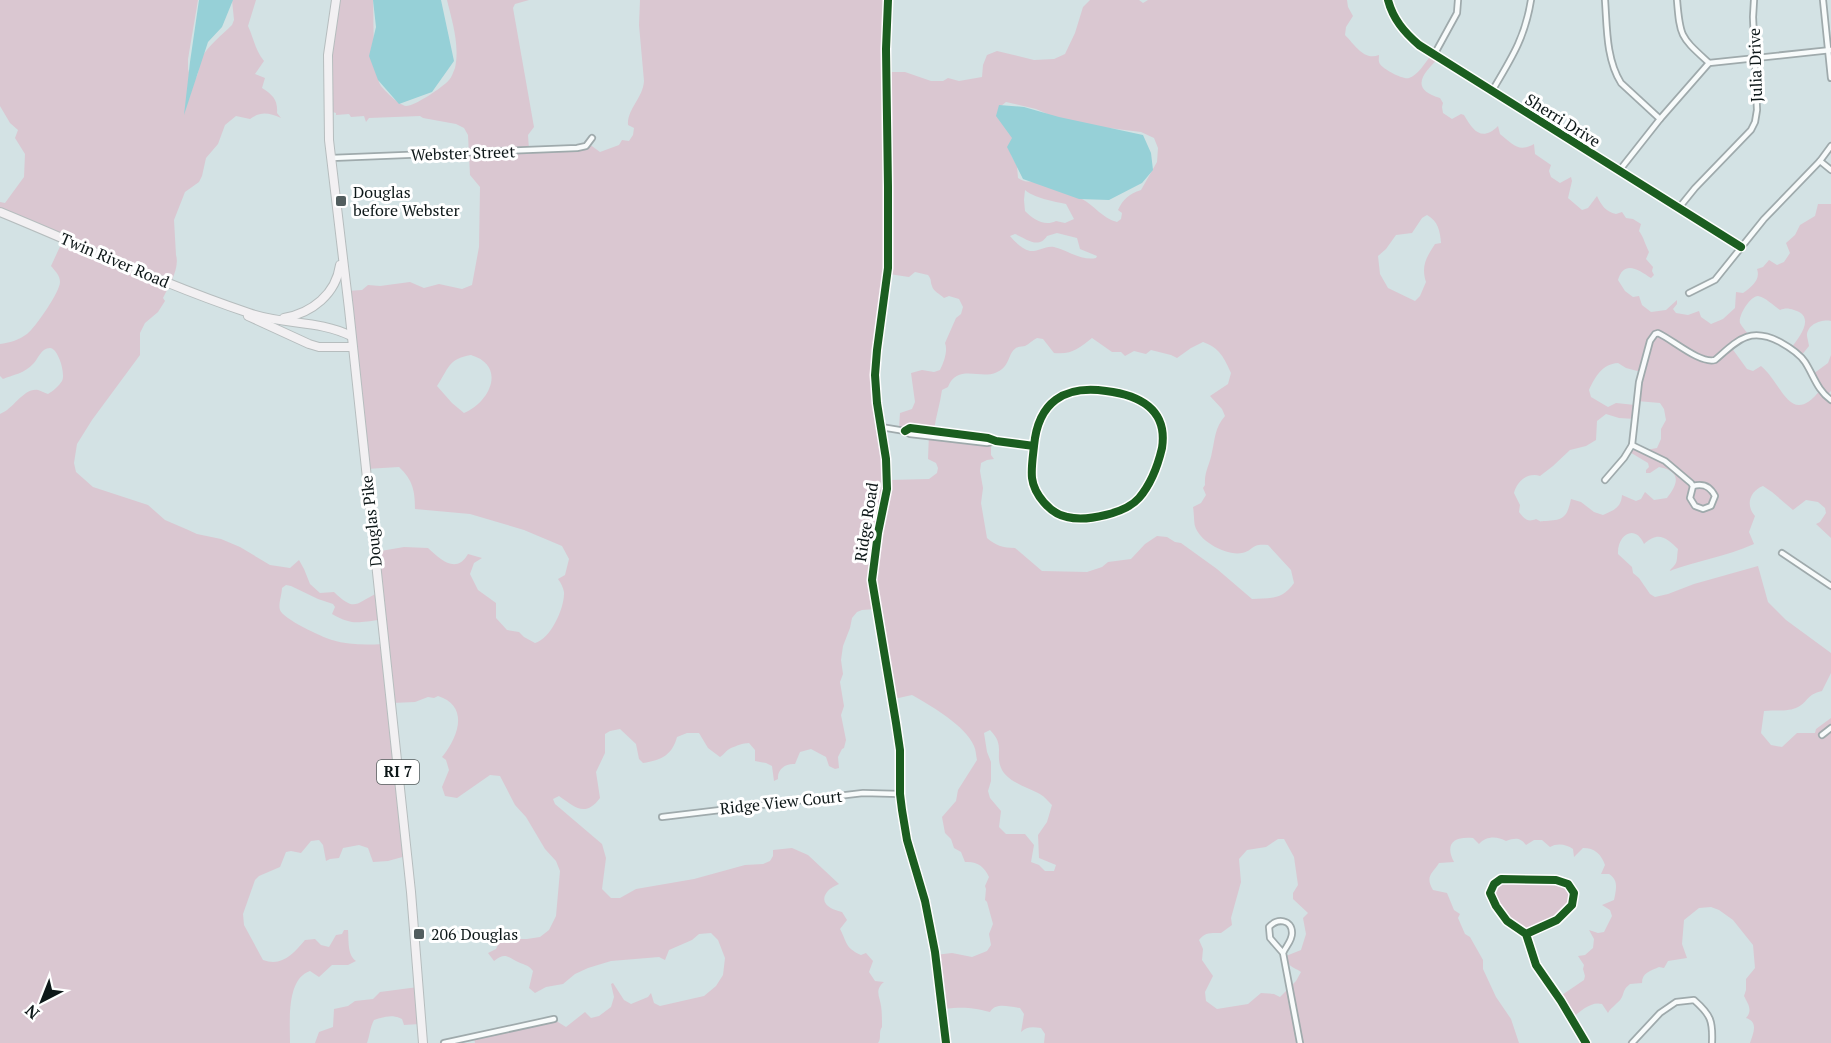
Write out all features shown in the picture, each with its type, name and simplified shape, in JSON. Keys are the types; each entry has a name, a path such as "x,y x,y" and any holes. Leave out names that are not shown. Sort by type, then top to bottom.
{"main road":[{"name":"Douglas Pike","path":"336,0 331,25 328,66 331,158 413,915 423,1043"},
{"name":"Twin River Road","path":"0,212 231,307 270,320 325,326 351,336"},
{"path":"270,320 299,314 320,302 327,295 337,278 341,248"},
{"name":"Twin River Road","path":"231,307 262,325 309,344 320,347 352,346"}],"street":[{"name":"Ridge Road","path":"888,0 886,49 888,268 875,375 886,459 887,489 872,580 900,750 900,794 908,840 925,901 933,941 946,1043"},
{"name":"Sherri Drive","path":"1388,0 1399,25 1407,35 1434,56 1741,247"},
{"path":"1434,56 1457,13 1458,0"},
{"path":"1492,91 1519,44 1527,24 1531,0"},
{"path":"1605,0 1611,62 1616,76 1660,119"},
{"path":"1677,0 1679,25 1683,38 1709,63"},
{"name":"Julia Drive","path":"1678,209 1751,130 1755,122 1757,110 1754,0"},
{"path":"1823,0 1830,50 1831,78"},
{"path":"1619,171 1709,63 1830,50"},
{"name":"Webster Street","path":"331,158 577,148 586,146 592,138"},
{"path":"1689,293 1715,280 1764,219 1820,161 1831,146"},
{"path":"1820,161 1831,170"},
{"path":"1605,480 1632,445 1639,382 1650,342 1655,333 1701,359 1711,362 1744,337 1757,334 1771,338 1800,356 1819,389 1831,400"},
{"path":"1093,389 1129,395 1143,402 1156,414 1162,427 1162,447 1149,483 1139,498 1127,508 1096,517 1079,519 1064,517 1051,509 1040,497 1032,477 1034,446 1035,429 1047,408 1064,394 1078,390 1093,389"},
{"path":"881,427 905,431 910,428 1034,446"},
{"path":"1632,445 1677,469 1693,486"},
{"path":"1704,485 1712,491 1714,499 1708,507 1699,508 1691,502 1690,493 1693,486 1704,485"},
{"path":"1782,553 1831,586"},
{"path":"1822,735 1831,728"},
{"name":"Ridge View Court","path":"662,817 863,793 900,794"},
{"path":"1527,934 1557,920 1572,905 1574,893 1568,884 1556,880 1501,879 1494,884 1490,892 1496,906 1507,921 1527,934 1536,965 1586,1043"},
{"path":"1283,952 1292,936 1291,929 1287,923 1277,921 1269,927 1268,933 1283,952 1300,1043"},
{"path":"1632,1043 1668,1007 1676,1002 1694,1000 1708,1012 1713,1028 1712,1043"},
{"path":"444,1043 554,1018"}],"shaded area":[{"path":"0,0 198,0 188,59 192,83 197,77 205,53 232,25 234,20 232,0 256,0 248,26 264,61 255,74 265,78 262,88 274,98 277,113 281,118 265,114 250,119 236,116 225,125 218,144 206,158 199,182 185,192 174,220 177,260 173,277 163,298 165,301 158,312 145,323 140,333 140,355 77,444 74,463 76,472 93,487 148,505 165,520 197,534 221,539 240,547 270,565 290,568 299,560 310,584 320,593 334,592 352,604 360,603 378,593 375,552 404,547 428,548 443,560 453,564 463,560 468,554 482,558 474,563 470,574 478,590 496,603 496,618 507,630 519,632 535,643 551,629 562,606 564,592 558,579 565,575 569,559 562,546 524,530 470,514 415,509 412,486 399,467 366,469 347,291 362,290 368,285 380,286 410,282 424,288 439,284 462,289 472,285 479,247 480,187 470,175 468,135 464,128 420,116 369,118 366,122 364,116 336,115 329,111 328,79 336,0 373,0 378,79 389,95 406,106 422,100 441,87 450,79 455,68 456,42 447,0 529,0 515,4 513,8 534,127 528,135 529,150 573,149 589,144 600,152 619,145 622,140 629,141 633,135 634,128 628,125 628,119 641,93 644,81 639,25 640,0 890,0 888,72 905,72 931,81 943,81 948,78 959,81 982,77 987,55 997,51 1034,60 1054,59 1065,54 1075,33 1083,7 1090,0 1139,0 1143,3 1148,0 1347,0 1353,16 1346,27 1345,35 1360,51 1369,56 1379,55 1379,62 1382,66 1393,74 1406,78 1415,75 1431,55 1440,57 1425,74 1422,85 1424,90 1440,98 1443,103 1443,113 1452,119 1461,114 1464,115 1474,130 1483,134 1498,126 1500,134 1512,144 1520,147 1524,148 1534,144 1535,154 1551,165 1549,171 1551,177 1560,183 1571,177 1568,198 1582,210 1588,208 1597,196 1609,212 1616,214 1622,212 1626,218 1641,224 1639,231 1649,252 1646,259 1653,267 1654,275 1651,278 1628,268 1618,280 1625,291 1633,297 1639,296 1642,305 1651,312 1666,310 1677,300 1673,309 1676,313 1688,315 1699,311 1701,317 1711,324 1723,319 1735,308 1736,292 1743,293 1754,283 1758,277 1757,269 1763,267 1769,260 1777,265 1784,262 1790,253 1786,243 1795,235 1800,225 1815,216 1818,204 1831,204 1831,321 1819,322 1809,328 1807,336 1809,346 1801,356 1791,348 1804,327 1804,317 1792,309 1780,310 1758,296 1748,303 1740,320 1749,336 1731,347 1747,369 1753,371 1761,366 1788,399 1794,404 1802,405 1821,389 1813,374 1828,363 1831,355 1831,391 1828,394 1831,397 1831,538 1816,524 1826,513 1825,508 1818,502 1806,500 1793,510 1763,486 1755,491 1750,499 1750,507 1755,516 1749,532 1754,544 1669,571 1676,564 1678,549 1662,537 1654,538 1644,544 1636,534 1627,534 1620,541 1618,554 1632,567 1633,573 1655,597 1758,566 1768,602 1786,620 1831,653 1831,673 1822,691 1813,694 1802,705 1794,709 1764,711 1761,733 1771,745 1782,747 1797,733 1815,733 1816,729 1831,718 1831,1043 1750,1043 1754,1025 1746,1018 1749,1010 1744,996 1746,979 1755,968 1753,945 1733,920 1711,907 1699,908 1684,920 1682,944 1687,958 1668,961 1664,968 1659,967 1647,973 1642,983 1630,984 1621,999 1608,1013 1602,1004 1598,1003 1586,1007 1573,1017 1559,997 1584,980 1584,965 1578,956 1585,955 1593,948 1594,939 1589,930 1604,932 1612,916 1610,910 1602,905 1614,900 1616,886 1614,879 1609,874 1601,874 1605,865 1594,850 1583,848 1574,857 1573,849 1564,845 1550,847 1542,840 1534,840 1526,845 1517,839 1506,841 1499,838 1488,838 1479,844 1473,838 1456,840 1450,850 1454,862 1439,863 1430,875 1430,881 1433,890 1447,893 1454,910 1460,914 1458,918 1465,934 1470,937 1483,960 1483,969 1496,997 1511,1019 1519,1043 1044,1043 1045,1034 1041,1028 1028,1028 1021,1032 1024,1014 1020,1008 999,1006 990,1012 966,1008 943,1009 935,955 952,953 972,957 987,951 991,945 989,934 993,924 985,900 985,886 989,877 980,865 965,862 961,852 954,848 951,839 945,833 942,817 956,801 958,790 977,760 976,751 970,738 937,710 912,695 894,699 876,609 857,612 852,618 843,646 841,660 843,674 840,682 844,706 841,715 846,740 838,757 839,768 829,766 826,757 811,749 800,752 795,764 783,767 778,779 774,781 772,766 755,761 755,750 749,743 731,748 720,757 708,748 699,733 687,733 677,737 665,756 643,763 639,759 636,744 620,729 605,734 605,753 596,772 600,798 595,804 590,808 580,809 559,796 553,799 555,804 602,844 606,858 602,889 611,898 620,898 636,889 694,879 745,865 763,864 770,861 773,850 792,848 808,855 839,884 828,891 824,900 831,908 842,912 847,920 840,929 847,944 861,955 866,953 873,961 869,972 875,981 884,982 878,991 882,1027 878,1043 475,1043 474,1038 553,1019 566,1027 585,1012 591,1018 599,1016 611,1007 614,997 611,984 613,983 624,1000 631,1004 648,997 651,993 654,1003 660,1006 704,996 716,986 723,975 725,958 718,940 711,933 699,934 692,940 669,950 665,960 659,957 611,961 575,974 563,984 546,987 535,993 529,988 533,971 529,967 505,956 494,961 488,953 496,949 505,935 515,939 527,939 540,937 549,930 556,916 560,871 556,861 545,849 526,817 515,805 500,776 490,775 457,798 445,796 442,787 449,770 446,760 442,757 453,741 458,715 448,701 438,696 415,702 392,703 406,856 373,862 368,848 359,845 343,848 339,858 326,861 323,845 319,840 311,841 301,853 286,852 280,867 255,880 243,914 244,925 263,960 276,962 287,958 305,940 315,939 321,945 329,947 336,935 348,930 350,951 356,961 348,965 332,965 319,977 310,971 302,976 293,992 291,1002 290,1043 0,1043 0,414 28,392 38,390 48,394 59,385 63,378 62,367 56,352 47,348 26,370 3,379 0,376 0,344 14,341 27,334 52,301 60,282 51,266 63,240 0,213 0,202 5,203 24,177 25,154 15,138 18,130 10,123 0,106","holes":["1006,102 1036,109 1068,123 1141,132 1154,138 1158,148 1157,162 1141,190 1124,200 1118,210 1122,213 1121,219 1117,222 1107,218 1077,197 1047,185 1018,178 1017,166 1011,155 1015,140 1001,106","1025,190 1038,197 1066,204 1074,219 1065,223 1056,221 1043,223 1025,211","1427,215 1434,220 1439,230 1441,243 1435,244 1427,258 1424,267 1426,282 1420,296 1415,301 1388,288 1380,274 1378,256 1396,235 1412,233 1422,218","1057,233 1077,238 1080,249 1097,256 1090,259 1051,247 1030,251 1021,247 1010,236 1015,234 1036,243","915,272 928,275 935,291 944,298 949,296 959,299 963,307 945,343 946,353 940,370 934,372 922,370 911,373 915,402 912,409 900,413 899,428 929,433 928,459 936,463 938,468 937,473 929,479 889,480 879,398 878,356 889,274 909,277","1037,338 1043,339 1054,353 1066,353 1075,350 1092,338 1112,352 1121,352 1125,356 1134,351 1146,354 1151,350 1177,358 1203,342 1217,350 1224,358 1231,373 1228,384 1210,396 1225,416 1217,429 1206,472 1203,488 1206,495 1201,503 1193,507 1195,526 1207,542 1228,552 1242,553 1255,546 1268,545 1291,570 1294,583 1290,589 1276,597 1252,599 1217,569 1181,543 1167,537 1157,536 1145,544 1131,559 1108,562 1102,567 1087,572 1042,571 1015,548 999,546 987,538 981,503 983,488 980,471 981,463 994,459 991,455 991,439 934,430 942,390 948,387 952,380 963,374 995,373 1004,367 1017,347 1025,346","471,355 482,360 489,367 491,375 491,384 487,393 473,408 464,413 437,386 453,362","1618,363 1641,372 1637,401 1660,403 1664,409 1666,420 1661,429 1661,439 1657,448 1646,450 1630,444 1628,451 1648,463 1646,473 1659,467 1671,471 1676,478 1674,487 1667,498 1654,500 1645,492 1641,499 1636,501 1622,495 1618,506 1603,515 1571,499 1566,514 1561,518 1541,522 1536,519 1526,519 1519,512 1520,505 1514,493 1520,481 1527,476 1540,476 1570,450 1586,446 1596,440 1597,421 1606,414 1635,419 1635,405 1616,403 1608,407 1591,397 1589,390 1594,380 1608,366","286,585 333,604 335,607 332,614 345,620 356,622 380,620 383,644 344,643 312,632 283,614 280,610 282,588","990,730 998,741 1000,764 1005,774 1018,784 1040,794 1052,805 1047,822 1038,835 1039,858 1056,865 1054,871 1045,871 1039,865 1031,862 1034,845 1025,834 1006,834 999,827 1001,811 990,798 988,791 991,781 991,762 984,733","1278,839 1284,839 1294,857 1298,885 1293,893 1293,899 1308,913 1303,918 1306,934 1301,950 1286,956 1289,965 1301,972 1296,981 1280,997 1261,993 1248,1004 1217,1009 1206,1001 1205,992 1213,976 1202,960 1203,949 1199,940 1206,934 1221,933 1232,925 1231,918 1241,882 1239,859 1247,850 1266,847"]},
{"path":"1498,879 1554,880 1567,885 1574,899 1557,922 1526,934 1510,923 1492,900 1491,886"},
{"path":"418,987 420,1024 404,1025 402,1019 398,1017 385,1017 374,1020 367,1043 315,1043 319,1032 333,1027 334,1009 348,1006 355,1001 373,999 380,992"}],"water":[{"path":"199,0 233,0 222,27 208,42 184,115 190,62"},
{"path":"373,0 441,0 454,61 432,92 399,104 378,80 369,56 376,27"},
{"path":"999,105 1024,107 1143,135 1151,153 1153,170 1142,183 1109,200 1079,199 1023,179 1007,147 1012,138 996,116"}],"cycle path":[{"path":"888,0 886,49 888,268 875,375 886,459 887,489 872,580 900,750 902,810 907,840 925,901 935,952 946,1043"},
{"path":"1388,0 1400,25 1419,45 1741,247"},
{"path":"905,431 910,428 1034,446 1032,474 1033,484 1039,497 1055,512 1075,518 1095,517 1116,512 1139,498 1156,468 1163,435 1156,414 1140,401 1130,396 1106,391 1078,391 1066,394 1047,408 1041,418 1034,446"},
{"path":"1526,934 1557,920 1572,905 1574,893 1568,884 1556,880 1501,879 1494,884 1490,893 1507,921 1526,934 1536,965 1586,1043"}],"place":[{"name":"Douglas before Webster","path":"341,201"},
{"name":"206 Douglas","path":"419,934"}]}
